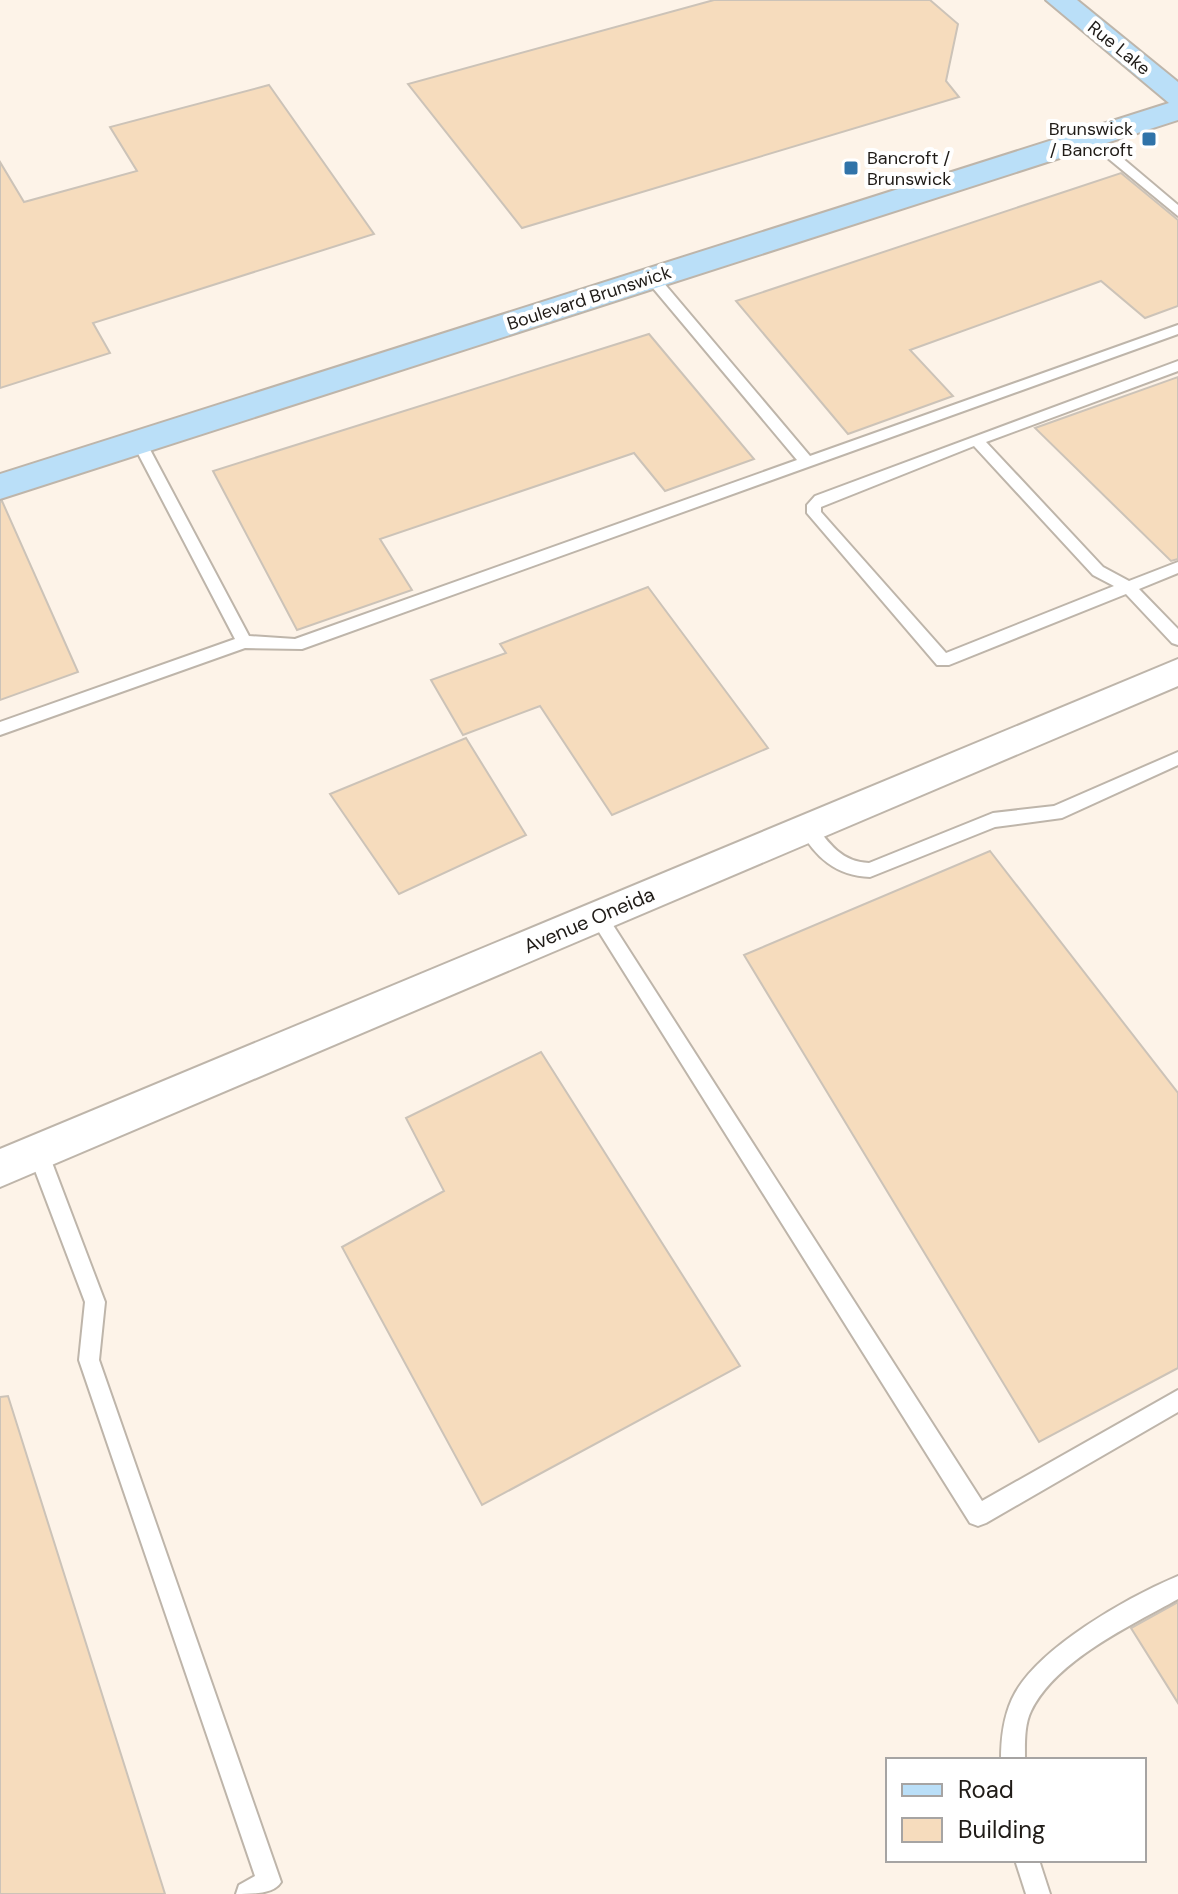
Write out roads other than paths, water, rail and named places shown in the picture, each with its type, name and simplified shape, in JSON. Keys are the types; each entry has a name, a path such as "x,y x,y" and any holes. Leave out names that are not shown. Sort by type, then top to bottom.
{"street":[{"name":"Rue Lake","path":"1060,0 1176,96"},
{"name":"Boulevard Brunswick","path":"0,487 1091,138 1176,96"},
{"name":"Boulevard Brunswick","path":"0,458 1176,96"},
{"name":"Avenue Oneida","path":"0,1168 1178,672"}],"lane":[{"path":"1091,138 1178,212"},
{"path":"652,278 807,462"},
{"path":"0,729 244,642 296,645 1178,329"},
{"path":"1178,366 976,440 820,500 814,505 814,513 943,661 1178,567"},
{"path":"976,440 1098,571 1128,587 1178,639"},
{"path":"139,442 244,642"},
{"path":"808,828 840,865 848,869 870,870 993,820 1056,813 1178,758"},
{"path":"598,916 978,1515 1178,1400"},
{"path":"38,1152 95,1302 89,1360 269,1882 248,1894"},
{"path":"1013,1758 1020,1707 1038,1679 1068,1653 1178,1587"},
{"path":"1028,1862 1038,1894"}],"place":[{"name":"Brunswick / Bancroft","path":"1149,139"},
{"name":"Bancroft / Brunswick","path":"851,168"}]}
